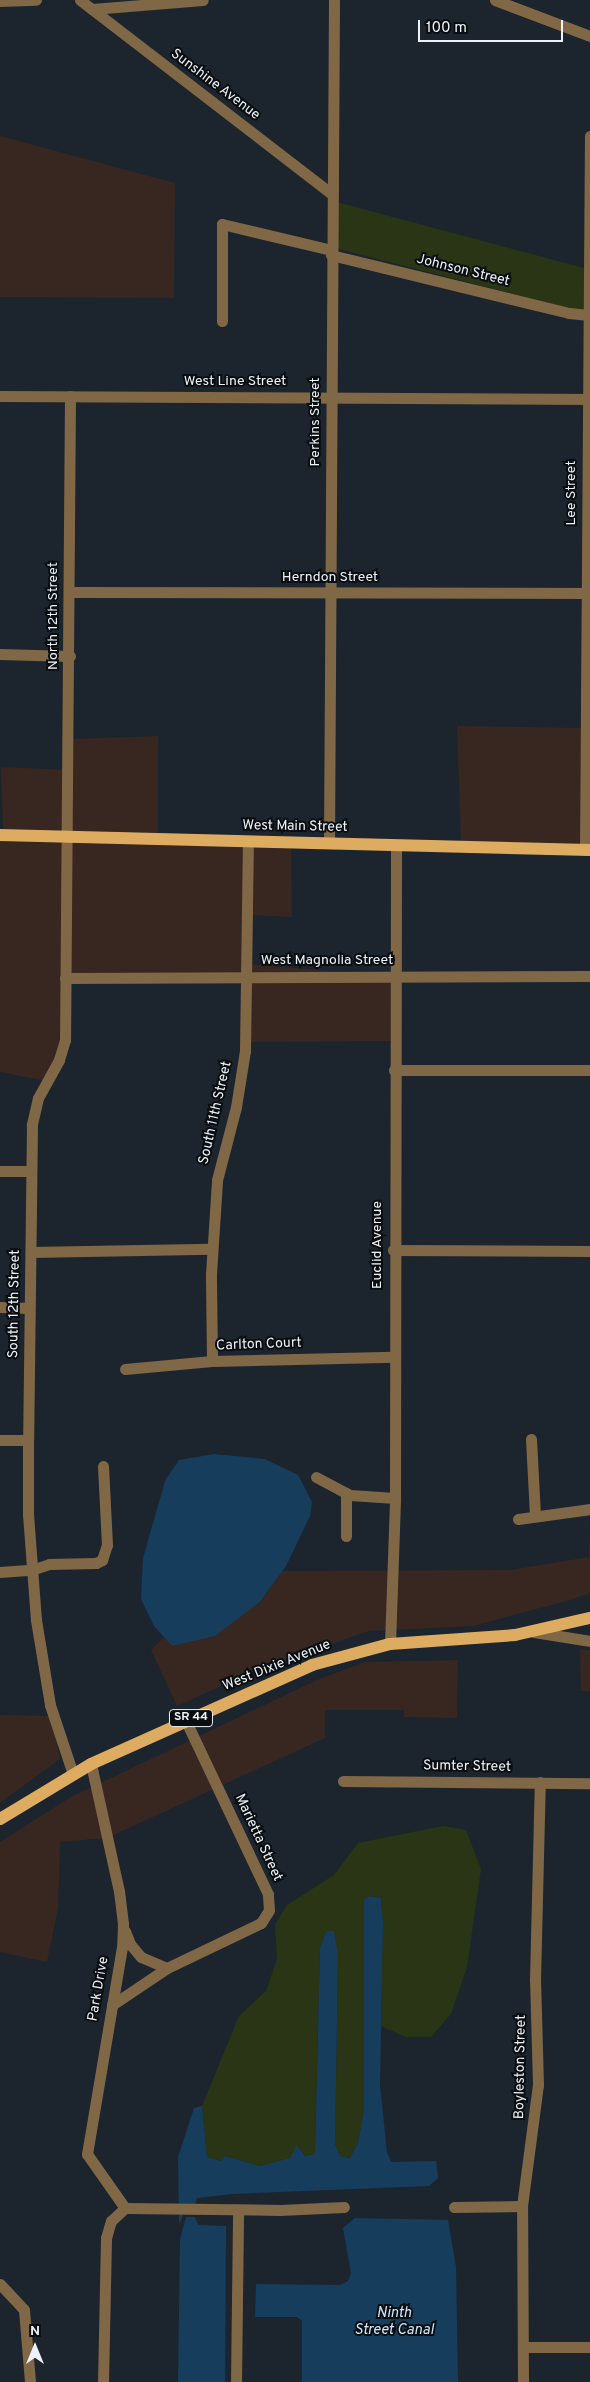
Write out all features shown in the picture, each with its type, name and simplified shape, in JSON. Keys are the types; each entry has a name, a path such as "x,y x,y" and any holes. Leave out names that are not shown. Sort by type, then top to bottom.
{"main road":[{"name":"West Main Street","path":"0,835 587,850"},
{"name":"West Dixie Avenue","path":"1,1817 91,1764 312,1665 390,1644 534,1632 590,1618"}],"street":[{"path":"0,1 36,0"},
{"name":"Sunshine Avenue","path":"80,0 332,194"},
{"path":"92,9 203,0"},
{"name":"Perkins Street","path":"329,843 331,252 334,0"},
{"path":"496,0 590,36"},
{"name":"Lee Street","path":"587,850 590,136"},
{"name":"Johnson Street","path":"222,321 222,224 561,311 589,315"},
{"name":"West Line Street","path":"0,396 589,399"},
{"name":"North 12th Street","path":"65,836 70,656 70,396"},
{"name":"Herndon Street","path":"70,592 588,593"},
{"path":"0,654 70,656"},
{"name":"South 12th Street","path":"65,836 65,1040 59,1060 34,1110 30,1171 31,1252 28,1440 31,1570 45,1680 73,1774"},
{"name":"South 11th Street","path":"212,1361 212,1249 220,1161 236,1107 243,1064 248,841"},
{"name":"Euclid Avenue","path":"390,1644 394,1498 393,1250 396,845"},
{"name":"West Magnolia Street","path":"65,978 590,976"},
{"path":"394,1070 590,1070"},
{"path":"0,1171 30,1171"},
{"path":"31,1252 212,1249"},
{"path":"393,1250 590,1251"},
{"path":"0,1308 29,1308"},
{"name":"Carlton Court","path":"125,1369 212,1361 394,1357"},
{"path":"531,1439 535,1516"},
{"path":"0,1440 28,1440"},
{"path":"0,1572 31,1570 38,1565 83,1565 102,1560 107,1545 103,1466"},
{"path":"316,1477 346,1493 394,1498"},
{"path":"346,1493 346,1536"},
{"path":"518,1518 590,1509"},
{"path":"534,1632 590,1641"},
{"name":"Marietta Street","path":"112,2005 126,1992 167,1968 261,1923 270,1902 186,1721"},
{"name":"Park Drive","path":"91,1764 119,1891 123,1924 122,1947 86,2146 88,2158 125,2208"},
{"name":"Sumter Street","path":"343,1781 590,1783"},
{"name":"Boyleston Street","path":"523,2382 522,2206 538,2085 535,1980 540,1782"},
{"path":"123,1924 134,1951 154,1965 167,1968"},
{"path":"454,2207 522,2206"},
{"path":"103,2382 106,2238 112,2221 125,2208 181,2211 238,2211 344,2207"},
{"path":"236,2382 238,2211"},
{"path":"0,2284 24,2310 30,2382"},
{"path":"523,2347 590,2347"}],"shaded area":[{"path":"0,136 175,183 174,298 0,297"},
{"path":"457,726 581,728 580,844 461,841"},
{"path":"158,736 158,833 3,829 1,767 71,770 71,739"},
{"path":"0,840 291,848 292,917 247,915 248,964 395,977 396,1041 248,1042 248,978 65,977 64,1049 46,1081 0,1072"},
{"path":"590,1519 590,1593 570,1600 473,1626 369,1631 259,1669 177,1706 151,1650 164,1637 172,1646 260,1603 282,1571 510,1570 589,1557"},
{"path":"580,1650 590,1650 590,1691 581,1691"},
{"path":"458,1660 457,1718 404,1717 404,1710 325,1710 325,1738 107,1838 60,1842 58,1908 47,1962 0,1952 0,1842 71,1797 317,1680 365,1662"},
{"path":"0,1715 52,1716 60,1759 0,1803"}],"green space":[{"path":"333,201 584,268 584,312 331,247"},
{"path":"443,1826 466,1830 481,1869 467,1967 451,2014 431,2037 406,2037 381,2026 383,1923 381,1898 371,1896 364,2109 358,2144 350,2158 340,2156 335,2144 338,1956 326,1931 320,1948 315,2154 305,2156 298,2146 290,2158 259,2166 225,2156 221,2161 207,2157 202,2106 239,2016 266,1991 277,1959 275,1925 287,1905 334,1875 358,1843"}],"water":[{"path":"214,1454 265,1459 298,1475 312,1502 310,1516 286,1566 260,1602 215,1636 172,1646 154,1626 141,1599 143,1558 165,1481 179,1460"},
{"path":"370,1896 381,1898 383,1923 380,2086 387,2152 391,2162 436,2161 438,2178 429,2186 232,2194 197,2198 193,2212 184,2213 179,2225 178,2157 194,2108 202,2106 207,2157 221,2161 225,2156 259,2166 290,2158 297,2145 305,2156 315,2154 320,1948 326,1931 334,1931 338,1956 335,2144 340,2156 350,2158 358,2143 364,2109 364,1900"},
{"path":"186,2217 195,2217 198,2225 226,2226 225,2382 178,2382 180,2239"},
{"name":"Ninth Street Canal","path":"355,2218 448,2220 456,2267 458,2382 302,2382 302,2321 297,2317 255,2317 256,2284 340,2285 348,2281 351,2273 343,2228"}]}
